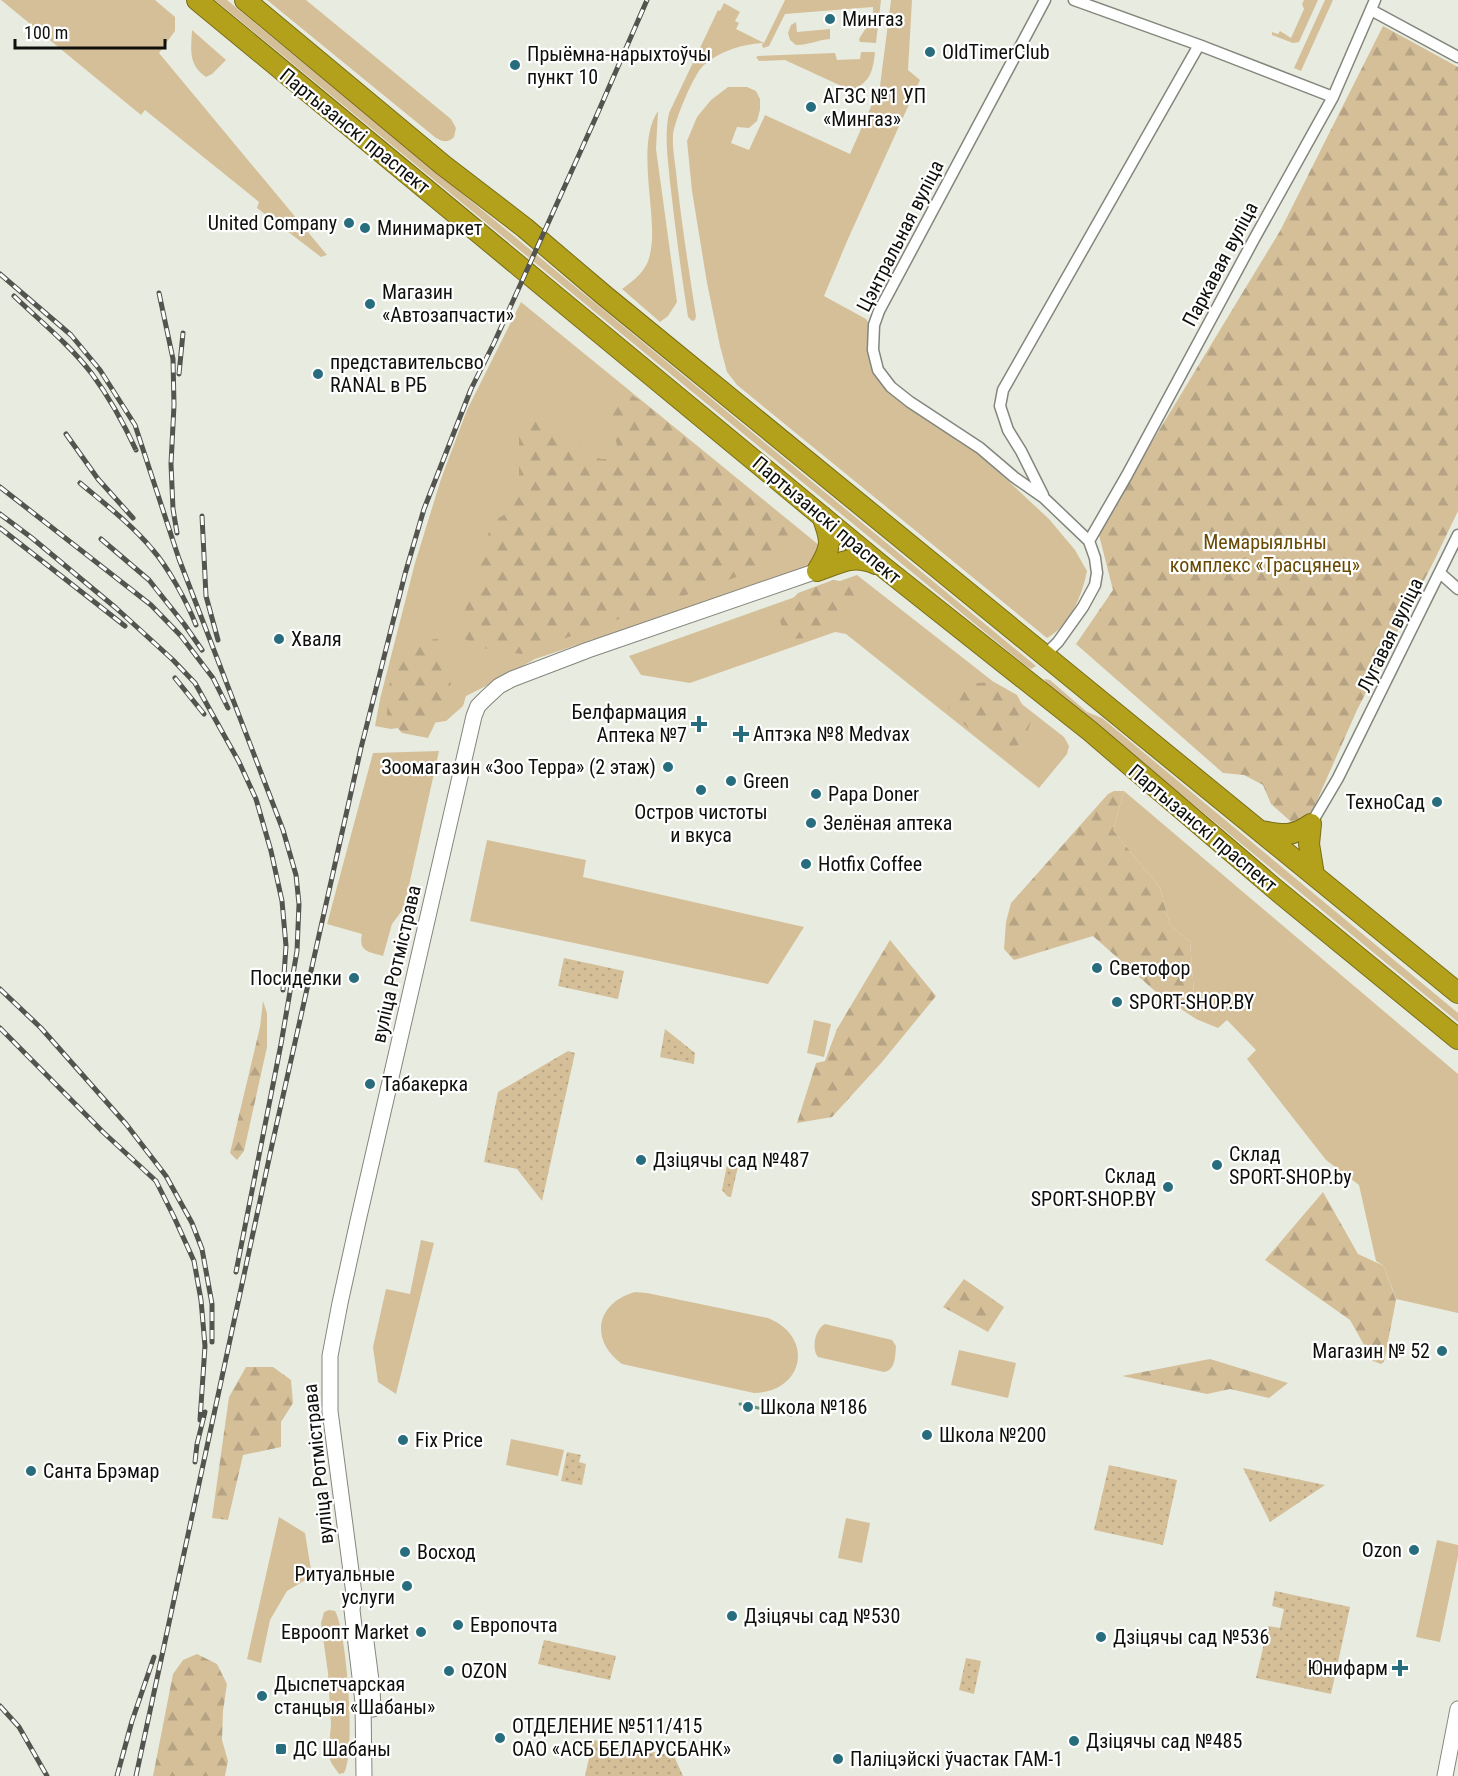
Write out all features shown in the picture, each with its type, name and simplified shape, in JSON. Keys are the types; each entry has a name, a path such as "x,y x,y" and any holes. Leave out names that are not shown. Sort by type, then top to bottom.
{"highway":[{"name":"Партызанскі праспект","path":"197,0 882,566 1090,731 1274,888 1458,1039"},
{"name":"Партызанскі праспект","path":"245,0 443,165 525,228 1046,658 1458,993"},
{"path":"817,571 829,550 830,542 822,516"},
{"path":"817,571 860,558 882,566"},
{"path":"1029,682 1046,658"},
{"path":"1261,831 1273,834 1294,834 1311,824"},
{"path":"1311,824 1309,844 1314,875"}],"street":[{"name":"Цэнтральная вуліца","path":"1045,0 879,311 874,325 873,350 878,370 891,387 980,448 1014,477 1044,498 1089,541"},
{"path":"1074,0 1333,97"},
{"path":"1373,5 1458,57"},
{"name":"Паркавая вуліца","path":"1089,541 1333,97 1373,5"},
{"name":"Цэнтральная вуліца","path":"1044,498 1008,430 1000,406 1003,390 1199,45"},
{"name":"Лугавая вуліца","path":"1311,824 1371,713 1458,535"},
{"path":"1046,658 1083,608 1095,585 1097,573 1095,558 1089,541"},
{"name":"вуліца Ротмістрава","path":"364,1776 363,1702 351,1610 354,1594 330,1412 330,1356 358,1221 465,752 478,706 499,686 512,679 582,652 817,571"},
{"name":"Лугавая вуліца","path":"1440,573 1458,589"},
{"name":"вуліца Ротмістрава","path":"354,1594 360,1605 372,1688 374,1732 370,1776"},
{"path":"1445,1776 1458,1709"}],"green space":[{"path":"1,0 155,0 175,17 175,31 159,53 327,255 321,257 257,208 259,202 145,110 141,115"},
{"path":"215,0 227,0 1036,666 1031,669 1025,665"},
{"path":"267,0 306,0 451,119 456,128 454,137 445,141 436,138"},
{"path":"785,0 881,0 876,43 860,42 859,39 871,21 873,7 785,14 769,46 763,48 763,43 732,49 710,60 695,77 685,98 673,135 681,215 696,316 692,321 688,317 667,156 669,113 718,10 720,11 724,3 740,12 735,21 739,23 736,29 764,43"},
{"path":"891,0 912,0 908,70 920,80 824,296 866,319 869,324 870,364 876,376 976,451 1049,519 1075,550 1087,571 1082,590 1068,618 1047,638 737,385 727,372 720,346 692,191 687,141 697,117 711,100 728,87 747,87 756,91 760,99 757,121 749,128 737,127 731,143 749,150 765,115 850,154 880,86"},
{"path":"1304,0 1318,0 1299,42 1293,43 1272,35 1272,32 1278,34 1280,31 1291,38 1304,9 1302,4"},
{"path":"1325,0 1333,0 1301,71 1294,68"},
{"path":"796,22 797,32 830,29 830,39 796,45 790,40 788,33 791,25"},
{"name":"Мемарыяльны комплекс «Трасцянец»","path":"1383,26 1458,67 1458,511 1357,710 1312,812 1305,824 1297,827 1271,804 1263,785 1244,775 1223,773 1076,644 1113,590 1098,531 1280,231"},
{"path":"192,30 226,60 206,77 193,62"},
{"path":"861,52 875,52 873,65 866,80 850,90 785,60 759,61 756,57 835,53 837,60 860,59"},
{"path":"658,111 656,149 677,302 668,316 660,322 622,289 640,273 647,264 650,254 652,225 647,156 648,139"},
{"path":"521,302 825,550 810,567 535,659 466,696 463,706 446,721 391,729 375,726 415,563 441,479 467,410"},
{"path":"621,394 631,395 643,402 778,514 789,528 789,544 756,570 521,654 482,648 463,638 461,624 492,522 512,510 519,488 519,426 541,417 600,459 612,459 618,452 612,414 616,400"},
{"path":"857,575 1064,737 1069,746 1067,754 1039,788 846,634 835,632 690,683 641,675 629,656"},
{"path":"833,580 860,584 863,598 840,620 816,637 792,639 783,631 778,614 798,593"},
{"path":"438,639 450,679 452,697 437,719 428,738 402,733 387,715 388,689 396,662 412,641"},
{"path":"1044,679 1050,680 1087,712 1102,718 1458,1013 1458,1022 1048,685"},
{"path":"994,682 1017,695 1031,721 1023,744 1002,750 970,730 943,703 951,687"},
{"path":"439,751 404,908 392,924 383,956 363,948 362,934 327,924 373,753"},
{"path":"1114,791 1124,791 1113,830 1160,888 1170,925 1190,942 1196,1019 1156,992 1093,936 1014,960 1004,949 1006,922 1011,903 1108,794"},
{"path":"1124,791 1458,1074 1458,1313 1396,1299 1384,1266 1376,1261 1359,1185 1326,1160 1247,1059 1256,1050 1227,1020 1218,1028 1196,1019 1190,942 1170,925 1160,888 1113,830"},
{"path":"487,840 586,860 583,877 804,927 768,984 470,921"},
{"path":"890,940 936,996 882,1062 832,1117 797,1123 816,1063 825,1061 837,1029"},
{"path":"564,958 624,971 618,999 558,986"},
{"path":"263,1001 267,1013 267,1047 244,1151 237,1160 230,1153 260,1027"},
{"path":"814,1020 831,1024 824,1057 807,1053"},
{"path":"665,1029 695,1053 694,1064 660,1057"},
{"path":"568,1051 575,1053 542,1201 517,1169 484,1162 498,1092"},
{"path":"728,1160 739,1162 731,1197 722,1190"},
{"path":"1323,1192 1358,1254 1384,1266 1396,1300 1384,1362 1381,1364 1373,1361 1350,1320 1265,1260"},
{"path":"421,1240 434,1243 396,1394 378,1382 373,1347 386,1289 410,1294"},
{"path":"964,1279 1004,1307 988,1332 943,1307"},
{"path":"635,1292 768,1318 783,1327 793,1338 797,1350 797,1362 793,1374 784,1384 771,1390 754,1393 622,1364 611,1354 605,1344 601,1334 602,1323 605,1313 612,1305 622,1297"},
{"path":"825,1324 892,1340 896,1346 893,1366 884,1372 818,1357 815,1339"},
{"path":"959,1350 1016,1363 1008,1398 951,1385"},
{"path":"1210,1359 1288,1383 1269,1398 1230,1389 1207,1394 1122,1376"},
{"path":"246,1367 273,1367 291,1380 293,1403 281,1422 281,1447 243,1455 228,1520 212,1518 229,1397"},
{"path":"511,1439 564,1450 558,1476 506,1465"},
{"path":"567,1452 581,1455 579,1462 586,1464 582,1485 561,1481"},
{"path":"1109,1465 1177,1480 1163,1545 1094,1530"},
{"path":"1243,1468 1325,1485 1270,1522"},
{"path":"279,1517 305,1533 312,1576 287,1591 270,1620 261,1663 247,1659"},
{"path":"846,1518 870,1523 862,1563 838,1558"},
{"path":"1437,1540 1458,1545 1458,1556 1440,1642 1416,1637"},
{"path":"1275,1591 1350,1607 1331,1694 1256,1678 1268,1626 1280,1628 1284,1609 1272,1606"},
{"path":"335,1611 343,1642 350,1718 348,1761 344,1773 339,1774 328,1756 331,1725 328,1673 321,1623 324,1612"},
{"path":"544,1640 616,1656 610,1680 538,1664"},
{"path":"197,1654 217,1664 227,1684 222,1740 228,1761 225,1776 153,1776 173,1674 183,1660"},
{"path":"966,1658 981,1661 974,1694 959,1690"},
{"path":"593,1740 674,1756 683,1776 585,1776"}],"waterway":[{"path":"740,1404 791,1415"}],"railway":[{"path":"136,1776 272,1145 361,748 405,574 424,509 471,389 494,343 647,0"},
{"path":"0,274 71,335 100,370 135,425 179,559 283,830 296,875 299,904 297,951 236,1272"},
{"path":"159,293 173,359 174,405 171,464 173,509 177,533"},
{"path":"14,296 65,343 92,374 116,411 136,450"},
{"path":"179,374 183,333"},
{"path":"66,434 98,479 133,518"},
{"path":"80,483 127,523 152,549 177,585 196,625"},
{"path":"0,487 151,605 181,636 213,678 228,708"},
{"path":"0,514 116,608 195,683 239,762 256,799 271,851 282,901 286,946 283,990"},
{"path":"202,516 206,596 218,640"},
{"path":"0,528 125,626"},
{"path":"101,539 149,580 202,650"},
{"path":"175,678 204,714"},
{"path":"0,989 41,1028 126,1124 166,1176 192,1223 202,1249 212,1304 212,1342"},
{"path":"0,1028 103,1132 156,1181 194,1261 201,1300 205,1346 200,1420"},
{"path":"195,1462 205,1412"},
{"path":"117,1776 132,1721 154,1657"},
{"path":"0,1706 19,1727 47,1776"}],"place":[{"name":"Мингаз","path":"830,19"},
{"name":"OldTimerClub","path":"930,52"},
{"name":"Прыёмна-нарыхтоўчы пункт 10","path":"515,65"},
{"name":"АГЗС №1 УП «Мингаз»","path":"811,107"},
{"name":"United Company","path":"349,223"},
{"name":"Минимаркет","path":"365,228"},
{"name":"Магазин «Автозапчасти»","path":"370,304"},
{"name":"представительсво RANAL в РБ","path":"318,374"},
{"name":"Хваля","path":"279,639"},
{"name":"Белфармация Аптека №7","path":"699,724"},
{"name":"Аптэка №8 Medvax","path":"741,734"},
{"name":"Зоомагазин «Зоо Терра» (2 этаж)","path":"668,767"},
{"name":"Green","path":"731,781"},
{"name":"Остров чистоты и вкуса","path":"701,790"},
{"name":"Papa Doner","path":"816,794"},
{"name":"ТехноСад","path":"1437,802"},
{"name":"Зелёная аптека","path":"811,823"},
{"name":"Hotfix Coffee","path":"806,864"},
{"name":"Светофор","path":"1097,968"},
{"name":"Посиделки","path":"354,978"},
{"name":"SPORT-SHOP.BY","path":"1117,1002"},
{"name":"Табакерка","path":"370,1084"},
{"name":"Дзіцячы сад №487","path":"641,1160"},
{"name":"Склад SPORT-SHOP.by","path":"1217,1165"},
{"name":"Склад SPORT-SHOP.BY","path":"1168,1187"},
{"name":"Магазин № 52","path":"1442,1351"},
{"name":"Школа №186","path":"748,1407"},
{"name":"Школа №200","path":"927,1435"},
{"name":"Fix Price","path":"403,1440"},
{"name":"Санта Брэмар","path":"31,1471"},
{"name":"Ozon","path":"1414,1550"},
{"name":"Восход","path":"405,1552"},
{"name":"Ритуальные услуги","path":"407,1586"},
{"name":"Дзіцячы сад №530","path":"732,1616"},
{"name":"Европочта","path":"458,1625"},
{"name":"Евроопт Market","path":"421,1632"},
{"name":"Дзіцячы сад №536","path":"1101,1637"},
{"name":"Юнифарм","path":"1400,1668"},
{"name":"OZON","path":"449,1671"},
{"name":"Дыспетчарская станцыя «Шабаны»","path":"262,1696"},
{"name":"ОТДЕЛЕНИЕ №511/415 ОАО «АСБ БЕЛАРУСБАНК»","path":"500,1738"},
{"name":"Дзіцячы сад №485","path":"1074,1741"},
{"name":"ДС Шабаны","path":"281,1749"},
{"name":"Паліцэйскі ўчастак ГАМ-1","path":"838,1759"}]}
